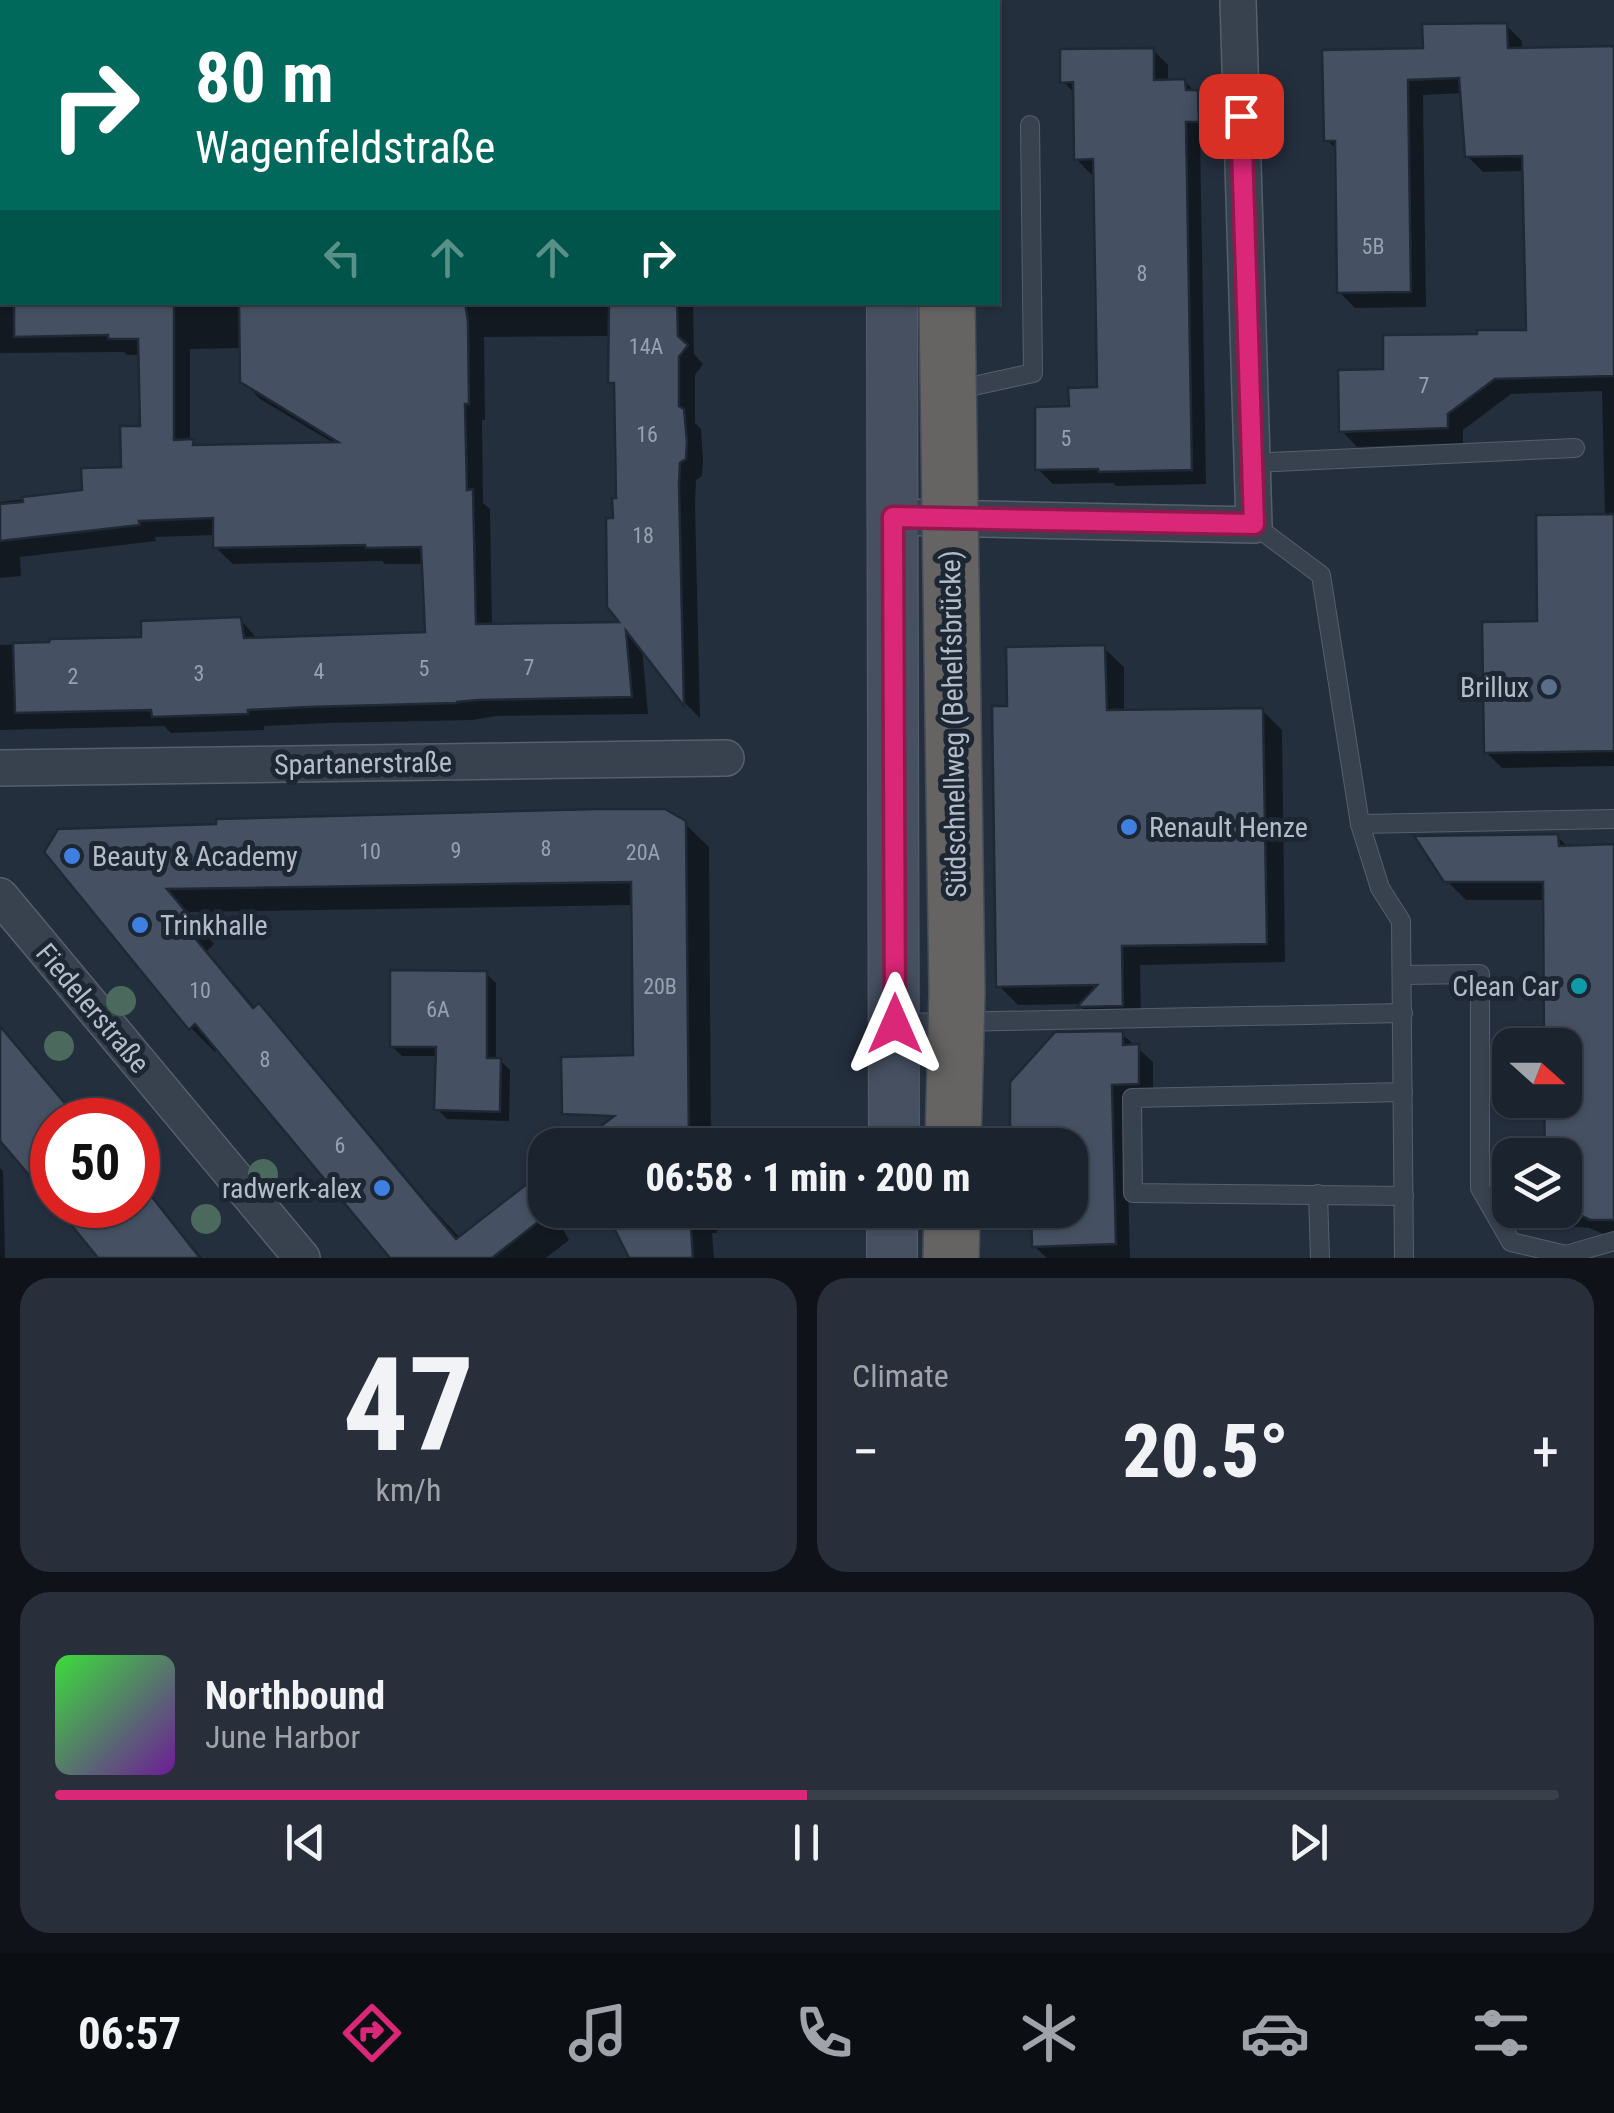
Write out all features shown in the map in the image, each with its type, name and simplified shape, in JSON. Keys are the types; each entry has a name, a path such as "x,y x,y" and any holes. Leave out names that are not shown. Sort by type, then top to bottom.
{"highway":[{"name":"Südschnellweg (Behelfsbrücke)","path":"920,305 930,992 927,1128"},
{"name":"Südschnellweg (Behelfsbrücke)","path":"946,305 957,993 955,1128"},
{"path":"925,1258 926,1228"},
{"path":"951,1258 953,1228"}],"main road":[{"path":"892,305 914,517 909,1044 897,1128"},
{"path":"892,1228 892,1258"}],"street":[{"path":"914,517 1254,524 1238,0"},
{"name":"Spartanerstraße","path":"0,768 726,758"},
{"name":"Fiedelerstraße","path":"0,896 302,1258"}],"lane":[{"path":"914,517 933,455 969,387 1032,373 1030,125"},
{"path":"1251,464 1575,448"},
{"path":"1254,524 1321,575 1360,824 1380,888 1401,921 1404,1258"},
{"path":"1360,824 1614,819"},
{"path":"1402,975 1480,974 1480,1188 1511,1242 1566,1256 1614,1240"},
{"path":"909,1044 1402,1012"},
{"path":"909,1044 956,1080 955,1128"},
{"path":"1403,1092 1132,1098 1134,1194 1404,1196"},
{"path":"1318,1194 1320,1258"},
{"path":"955,1228 968,1258"}],"building":[{"path":"1507,23 1508,48 1614,46 1614,376 1495,379 1448,414 1448,428 1339,432 1338,370 1383,369 1383,335 1526,330 1522,156 1465,157 1459,78 1408,80 1411,292 1337,293 1335,141 1324,141 1322,50 1423,48 1422,24"},
{"path":"1154,48 1154,80 1185,79 1186,90 1198,90 1199,122 1186,122 1192,470 1035,470 1035,407 1069,406 1068,388 1097,387 1093,159 1074,160 1073,82 1060,83 1060,49"},
{"path":"14,305 174,305 174,440 194,439 193,445 338,442 240,382 239,305 465,305 467,490 473,489 476,624 619,622 607,607 606,518 613,518 612,498 616,498 614,383 608,383 609,305 677,305 678,336 688,345 679,357 679,406 684,409 687,442 686,459 680,463 679,485 684,706 626,631 632,697 308,707 248,710 248,714 152,717 151,710 15,713 13,643 141,637 141,621 241,617 244,638 425,632 421,547 213,548 213,518 139,521 140,525 0,541 0,504 23,502 22,497 82,490 81,468 121,467 120,426 140,426 138,339 108,339 108,335 14,337"},
{"name":"Brillux","path":"1614,514 1614,751 1484,753 1482,622 1537,621 1536,515"},
{"name":"Renault Henze","path":"1105,645 1107,710 1263,708 1267,944 1122,946 1123,1006 1077,1007 1097,985 996,987 992,706 1007,706 1006,647"},
{"path":"665,809 686,821 689,1128 598,1128 614,1116 562,1114 561,1057 633,1055 631,882 167,889 192,919 185,926 253,1008 259,1003 456,1239 528,1183 530,1228 492,1258 390,1258 195,1024 189,1030 44,852 58,829 216,824 216,819"},
{"name":"Clean Car","path":"1558,834 1559,846 1614,844 1614,1220 1582,1216 1582,1138 1545,1138 1544,1118 1582,1118 1582,1028 1544,1028 1543,882 1444,882 1414,836"},
{"path":"390,970 487,971 487,1058 501,1058 500,1112 434,1110 436,1047 390,1047"},
{"path":"0,1026 61,1098 30,1098 30,1176 0,1141"},
{"path":"1123,1031 1123,1045 1139,1044 1139,1084 1112,1085 1116,1244 1032,1247 1031,1228 1088,1228 1088,1128 1010,1128 1010,1082 1055,1032"},
{"path":"160,1207 200,1258 98,1258 74,1228 160,1228"},
{"path":"691,1228 693,1258 629,1258 615,1230"}],"place":[{"name":"Brillux","path":"1549,687"},
{"name":"Renault Henze","path":"1129,827"},
{"name":"Beauty & Academy","path":"72,856"},
{"name":"Trinkhalle","path":"140,925"},
{"name":"Clean Car","path":"1579,986"},
{"name":"radwerk-alex","path":"382,1188"}],"route":[{"path":"895,1024 893,517 1254,524 1241,116"}]}
